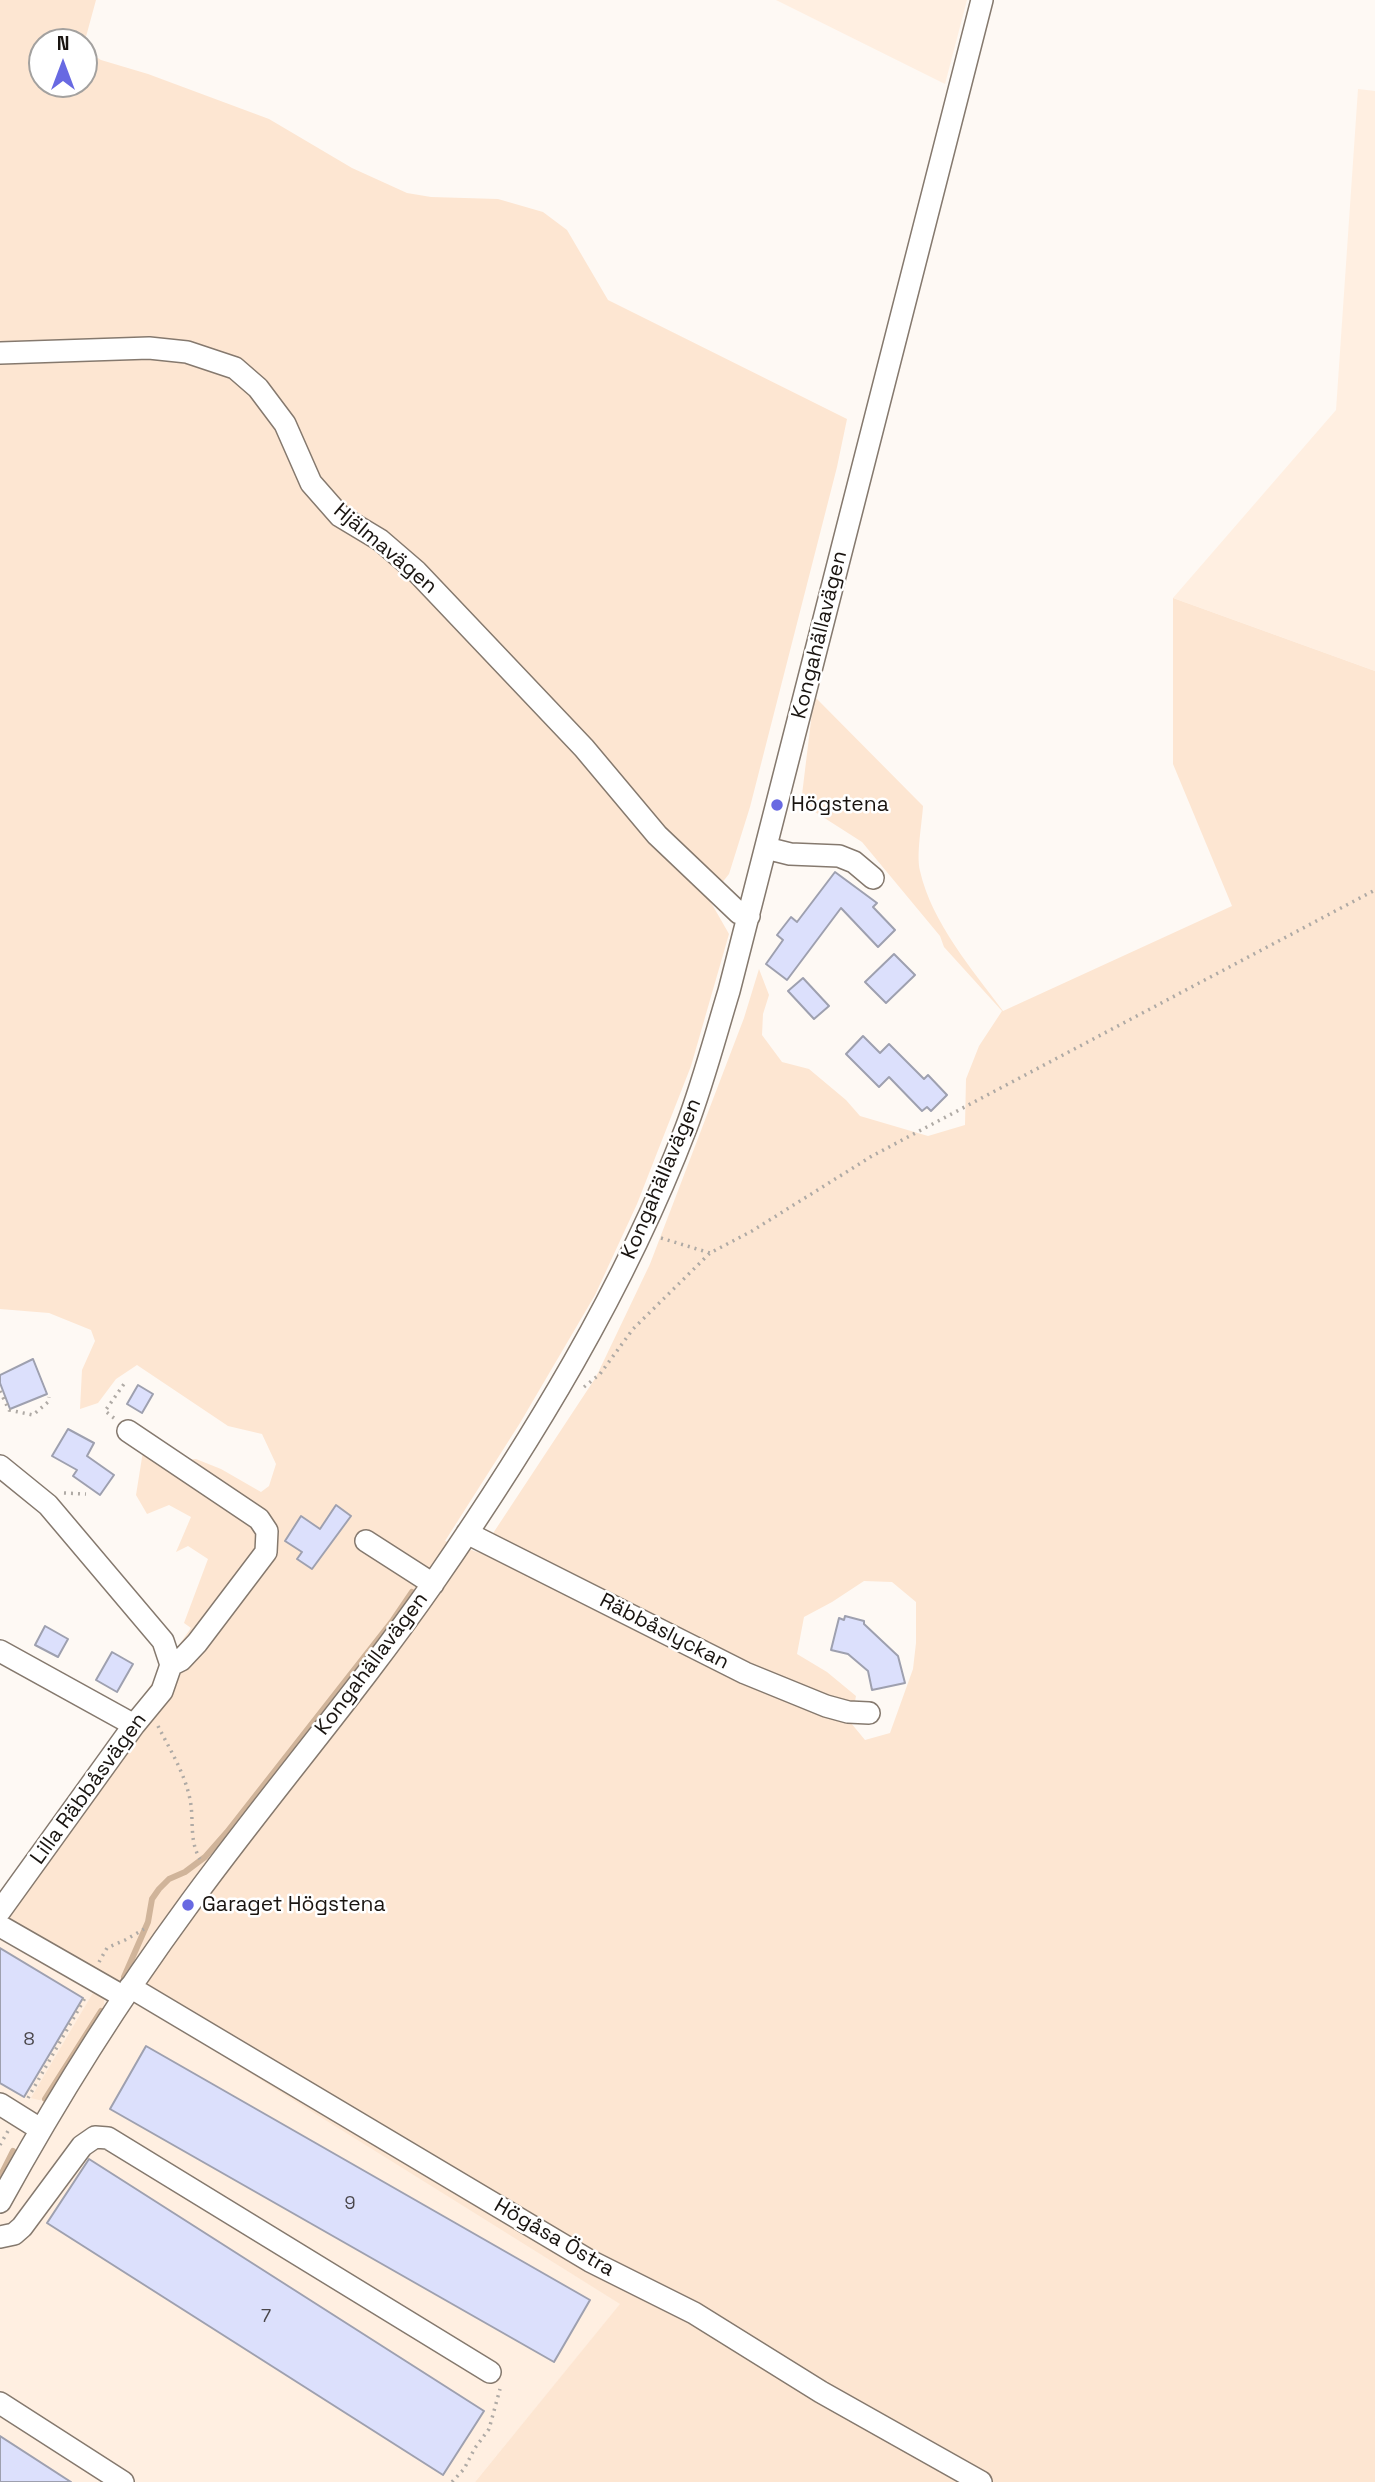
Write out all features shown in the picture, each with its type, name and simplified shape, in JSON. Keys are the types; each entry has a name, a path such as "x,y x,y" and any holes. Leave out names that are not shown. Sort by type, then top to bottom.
{"street":[{"name":"Kongahällavägen","path":"0,2202 40,2129 127,1992 188,1905 433,1584 561,1383 643,1231 687,1126 749,916 982,0"},
{"name":"Hjälmavägen","path":"0,353 149,348 187,352 235,368 258,388 285,424 311,483 340,516 380,540 416,571 584,748 657,835 739,913 749,916"},
{"path":"766,848 790,854 839,856 854,862 873,878"},
{"name":"Lilla Räbbåsvägen","path":"0,1911 134,1725 162,1691 171,1665 181,1660 197,1643 266,1552 267,1531 259,1519 128,1431"},
{"path":"0,1466 48,1506 163,1641 171,1665"},
{"name":"Räbbåslyckan","path":"467,1532 745,1673 826,1706 848,1712 869,1713"},
{"path":"366,1541 433,1584"},
{"path":"0,1651 134,1725"},
{"name":"Högåsa Östra","path":"0,1926 95,1979 127,1992 590,2261 694,2313 821,2392 981,2482"},
{"path":"9,2110 40,2129"},
{"path":"0,2237 14,2234 22,2227 89,2140 102,2136 490,2372"},
{"path":"0,2403 124,2482"}],"path":[{"path":"561,1383 574,1389 585,1387 600,1374 633,1329 710,1253 752,1231 872,1156 1375,890"},
{"path":"643,1231 710,1253"},
{"path":"124,1384 106,1411 128,1431"},
{"path":"0,1391 9,1410 33,1415 48,1402 49,1397"},
{"path":"150,1707 187,1786 192,1811 191,1838 198,1856"},
{"path":"0,2144 9,2110 95,1979 100,1958 107,1948 149,1927"},
{"path":"453,2482 489,2428 496,2411 499,2383 490,2372"}],"shaded area":[{"path":"0,0 96,0 88,28 28,28 28,98 98,98 98,58 269,119 352,168 407,193 431,197 498,199 543,212 567,230 608,300 847,419 750,807 729,874 709,899 729,934 691,1066 637,1204 595,1295 520,1423 445,1541 480,1553 596,1377 650,1264 744,1018 759,969 769,995 763,1014 762,1035 782,1062 809,1069 846,1100 860,1116 928,1136 965,1125 966,1079 979,1046 1002,1011 944,947 940,936 862,842 801,803 814,696 923,806 919,856 926,890 954,945 1003,1011 1232,906 1173,764 1173,598 1375,671 1375,2482 475,2482 620,2304 0,1915 0,1892 10,1884 191,1628 184,1623 208,1559 188,1546 176,1552 191,1517 169,1505 147,1514 136,1495 144,1445 181,1460 196,1459 221,1469 261,1492 269,1486 276,1464 262,1434 228,1426 137,1365 116,1379 98,1403 80,1409 82,1370 95,1341 91,1330 49,1313 0,1309","holes":["864,1581 892,1582 916,1602 913,1669 890,1733 865,1740 851,1723 856,1696 827,1672 797,1654 804,1617"]},
{"path":"776,0 967,0 945,84"},
{"path":"1358,89 1375,91 1375,671 1173,598 1336,410"},
{"path":"0,1915 621,2304 475,2482 0,2482"},
{"path":"97,1986 104,1993 104,2009 47,2099 31,2098"}],"building":[{"path":"835,872 877,903 873,907 895,930 878,947 841,908 787,980 766,964 783,940 777,935 791,917 797,922"},
{"path":"894,954 915,975 886,1003 865,982"},
{"path":"803,978 829,1006 814,1019 788,991"},
{"path":"863,1036 880,1053 889,1044 924,1079 928,1075 947,1095 931,1111 927,1107 922,1111 889,1077 879,1087 846,1054"},
{"path":"33,1359 47,1394 10,1409 0,1383 0,1375"},
{"path":"138,1385 153,1394 142,1413 127,1404"},
{"path":"68,1429 94,1443 87,1456 114,1475 100,1495 73,1476 77,1470 52,1456"},
{"path":"336,1505 351,1516 312,1569 297,1559 302,1552 285,1541 301,1516 320,1529"},
{"path":"845,1616 864,1621 898,1656 905,1683 872,1690 868,1671 848,1654 831,1650 839,1618 844,1620"},
{"path":"45,1626 68,1639 58,1657 35,1645"},
{"path":"112,1652 133,1664 117,1692 96,1680"},
{"path":"0,1948 83,1998 24,2097 0,2083"},
{"path":"146,2046 590,2300 554,2362 110,2109"},
{"path":"89,2159 484,2411 443,2475 47,2223"},
{"path":"0,2436 71,2482 0,2482"}],"waterway":[{"path":"124,1977 148,1922 152,1899 159,1889 169,1879 185,1872 205,1857 227,1832 412,1592"},
{"path":"45,2099 101,2011"},
{"path":"0,2177 13,2151"}],"place":[{"name":"Högstena","path":"777,805"},
{"name":"Garaget Högstena","path":"188,1905"}]}
